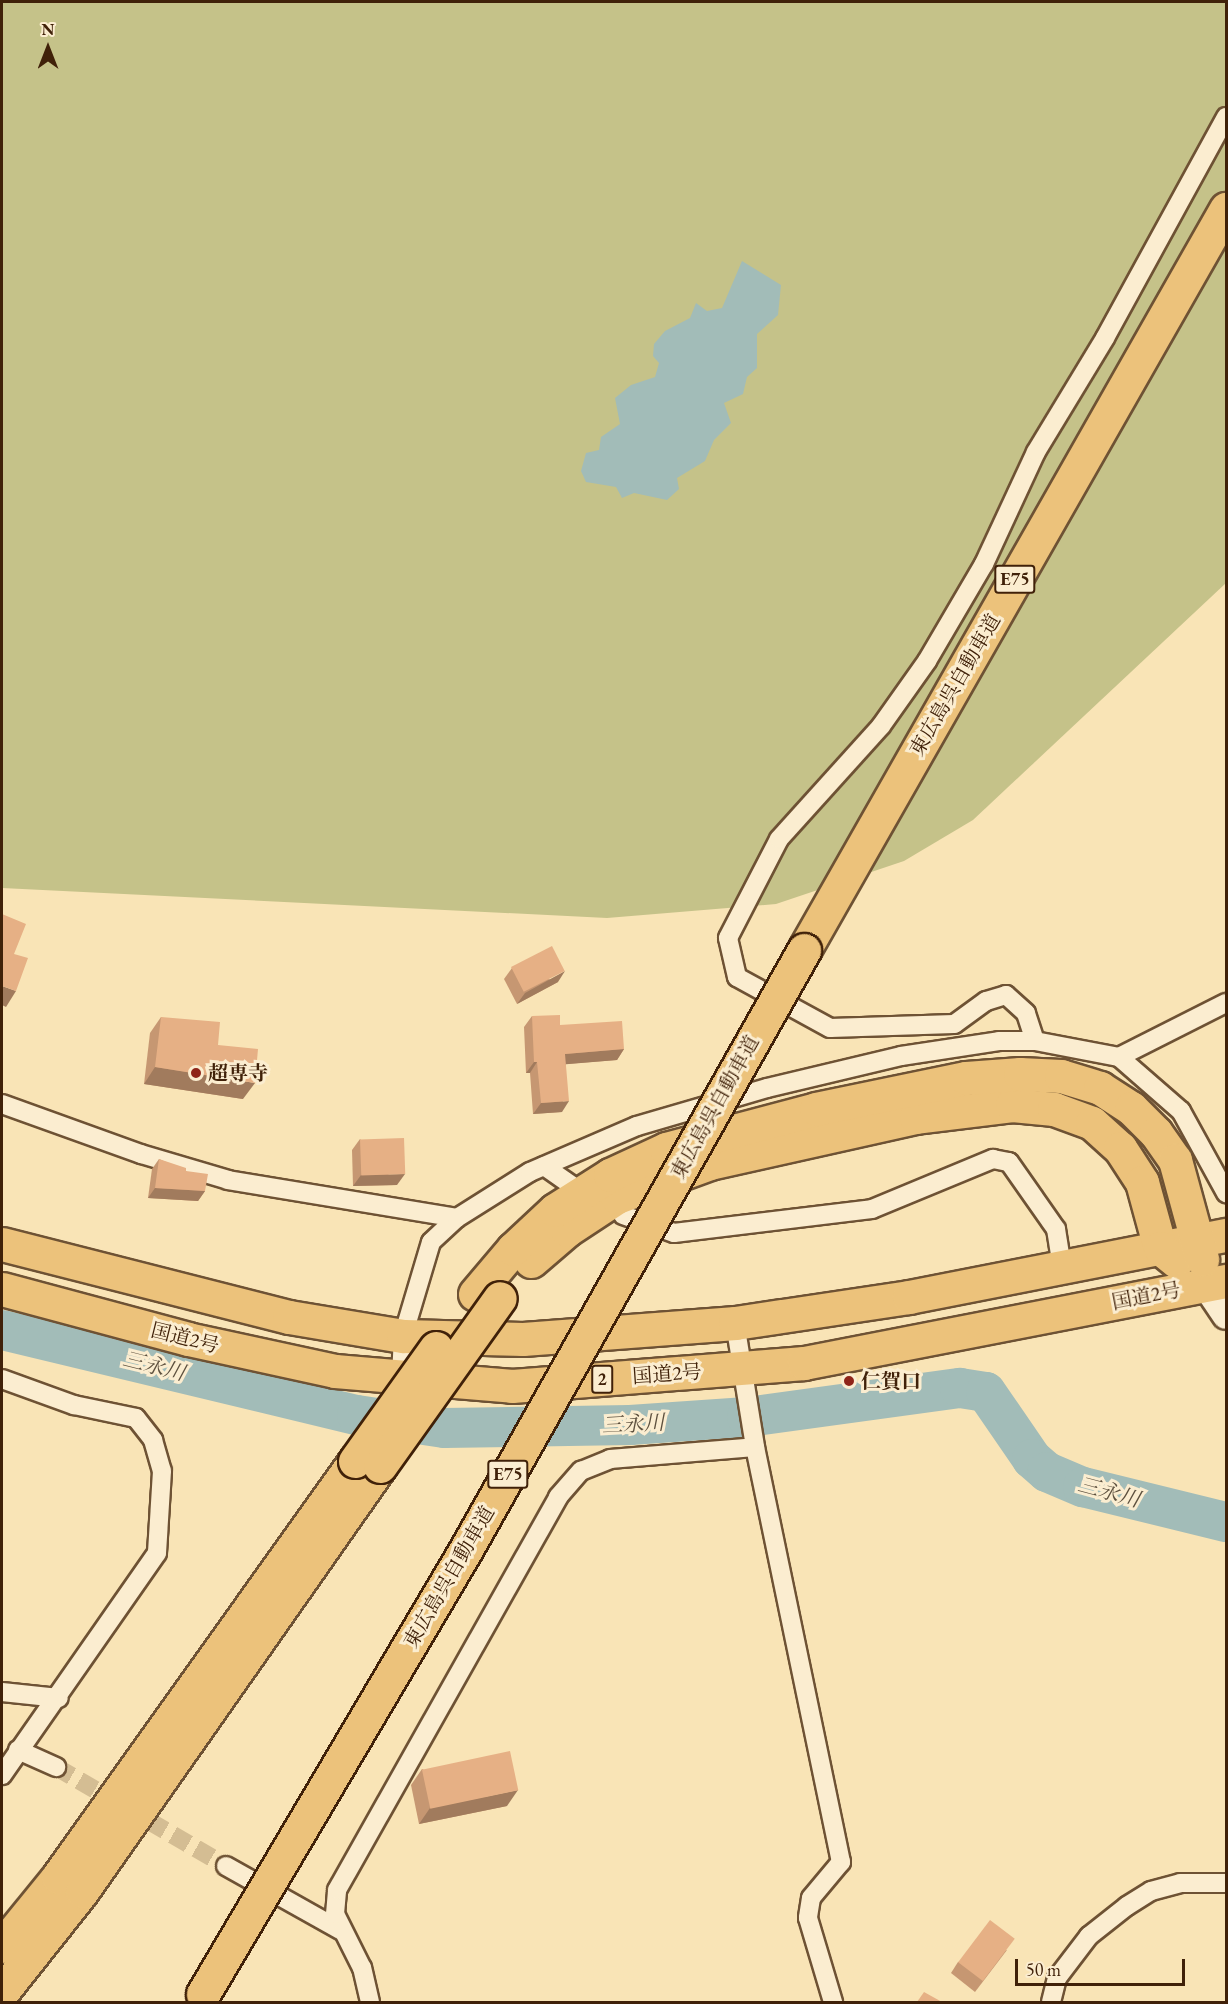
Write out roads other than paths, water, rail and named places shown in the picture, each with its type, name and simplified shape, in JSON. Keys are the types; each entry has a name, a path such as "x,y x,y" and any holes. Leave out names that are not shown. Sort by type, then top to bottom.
{"highway":[{"name":"東広島呉自動車道","path":"200,2000 465,1551 804,950 1227,209"},
{"path":"2,1946 58,1877 368,1464 488,1296 513,1249 555,1210 610,1175 666,1149 816,1109 966,1078 1009,1074 1061,1076 1100,1088 1131,1108 1175,1160 1213,1237 1216,1283"},
{"path":"488,1296 567,1230 617,1197 710,1163 968,1108 1012,1105 1054,1109 1092,1123 1120,1148 1142,1182 1160,1248 1216,1283"},
{"path":"2,1244 257,1310 403,1336 524,1339 735,1323 909,1297 1213,1237"},
{"name":"国道2号","path":"2,1289 188,1339 335,1371 512,1386 804,1364 1216,1283"},
{"path":"2,1992 82,1891 368,1464"}],"main road":[{"path":"1216,1283 1227,1316"}],"street":[{"path":"1035,1041 1026,1014 1006,995 986,1001 954,1024 830,1028 738,977 728,938 779,839 881,726 927,661 984,564 1036,452 1105,338 1227,117"},
{"path":"1119,1057 1227,1003"},
{"path":"401,1377 403,1336 431,1242 457,1218 544,1166 637,1126 767,1088 901,1056 999,1041 1035,1041 1119,1057 1181,1111 1227,1193"},
{"path":"2,1104 141,1154 228,1180 457,1218"},
{"path":"622,1215 674,1233 872,1209 993,1159 1009,1162 1056,1229 1062,1267"},
{"path":"544,1166 571,1185"},
{"path":"735,1323 755,1447 841,1862 811,1898 808,1918 833,2002"},
{"path":"2,1379 74,1405 136,1418 153,1440 162,1471 157,1553 59,1698 18,1750 2,1775"},
{"path":"370,2002 362,1968 340,1930 335,1914 337,1890 558,1497 581,1471 610,1459 755,1447"},
{"path":"2,1692 59,1698"},
{"path":"18,1750 56,1767"},
{"path":"226,1866 340,1930"},
{"path":"1051,2002 1058,1978 1089,1936 1127,1906 1151,1891 1180,1883 1227,1883"}],"water":[{"path":"742,261 781,285 778,315 757,334 757,368 747,377 743,394 724,403 731,423 714,440 705,461 677,478 679,489 667,500 634,493 622,498 616,487 586,482 581,471 586,453 599,450 601,437 620,424 615,398 631,385 655,377 659,363 653,356 654,344 665,331 690,318 696,303 707,311 722,308"}],"waterway":[{"name":"三永川","path":"2,1330 357,1415 444,1428 630,1425 747,1417 960,1388 986,1392 1032,1459 1047,1472 1083,1487 1226,1522"}],"tunnel":[{"path":"56,1767 226,1866"}],"place":[{"name":"超専寺","path":"196,1073"},
{"name":"仁賀口","path":"849,1381"}]}
